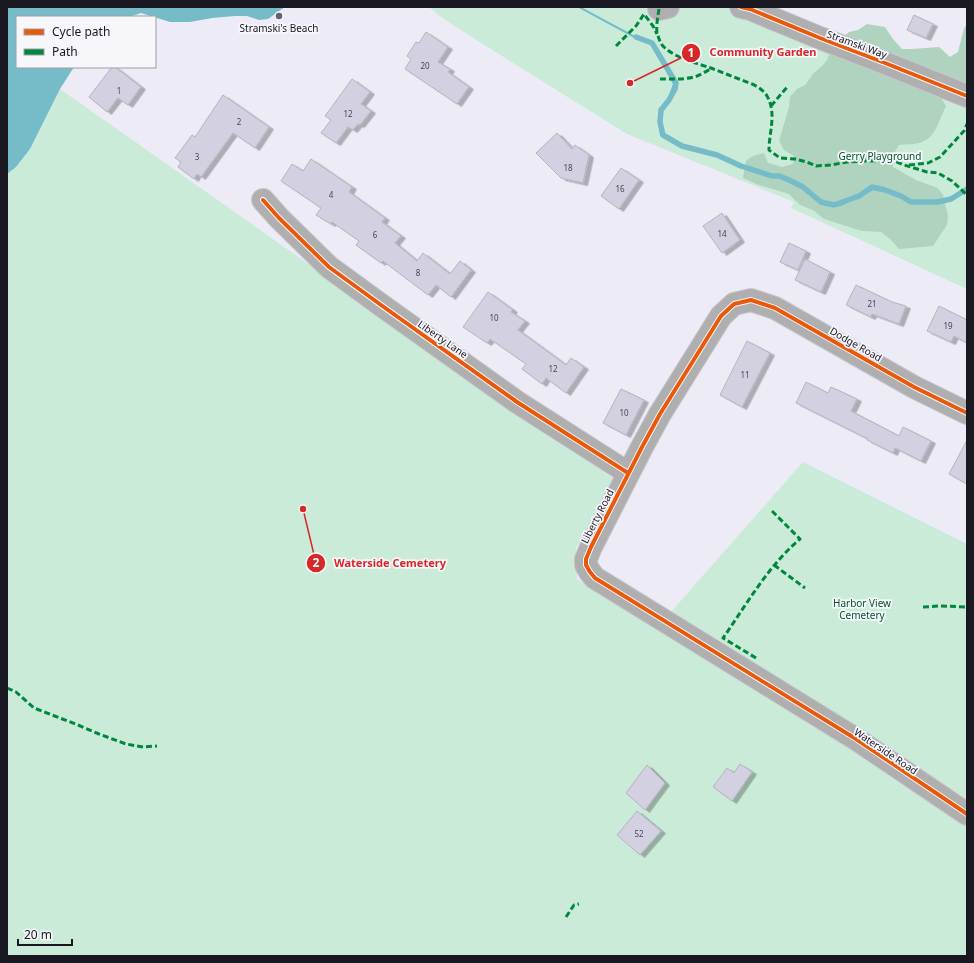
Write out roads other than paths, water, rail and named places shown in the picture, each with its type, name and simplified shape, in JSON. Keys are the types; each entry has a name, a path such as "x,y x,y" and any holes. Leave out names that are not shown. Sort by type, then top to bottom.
{"street":[{"name":"Stramski Way","path":"741,7 750,9 967,96"},
{"name":"Liberty Lane","path":"263,200 279,218 329,267 517,402 628,473"},
{"name":"Dodge Road","path":"734,304 751,300 775,308 914,387 967,413"},
{"name":"Liberty Road","path":"734,304 721,316 660,414 628,473 591,547 586,559 586,565 595,578 775,689"},
{"name":"Waterside Road","path":"775,689 856,739 967,814"}],"water":[{"path":"7,7 285,7 268,19 259,20 247,16 235,16 190,22 170,22 156,18 156,16 141,13 132,16 16,16 16,68 73,68 60,89 30,149 16,167 7,174"},
{"path":"577,7 581,7 639,38 652,43 676,83 675,89 669,100 661,110 660,122 663,135 682,146 717,155 741,166 772,176 779,176 803,187 821,202 834,205 859,196 872,187 901,196 911,202 938,202 951,199 967,189 967,192 952,200 939,204 909,204 900,198 885,192 873,190 860,198 841,206 834,207 820,204 802,189 779,178 772,178 739,168 717,157 681,148 660,136 658,122 660,109 667,100 673,84 651,44 638,40"}],"waterway":[{"path":"636,37 652,43 676,83 675,89 669,100 661,110 660,122 663,135 682,146 717,155 741,166 772,176 779,176 803,187 821,202 834,205 859,196 872,187 901,196 911,202 938,202 951,199 967,189"}],"place":[{"name":"Stramski's Beach","path":"279,16"},
{"name":"Community Garden","path":"630,83"},
{"name":"Waterside Cemetery","path":"303,509"}],"park label":[{"name":"Gerry Playground","path":"880,156"},
{"name":"Harbor View Cemetery","path":"862,608"}]}
